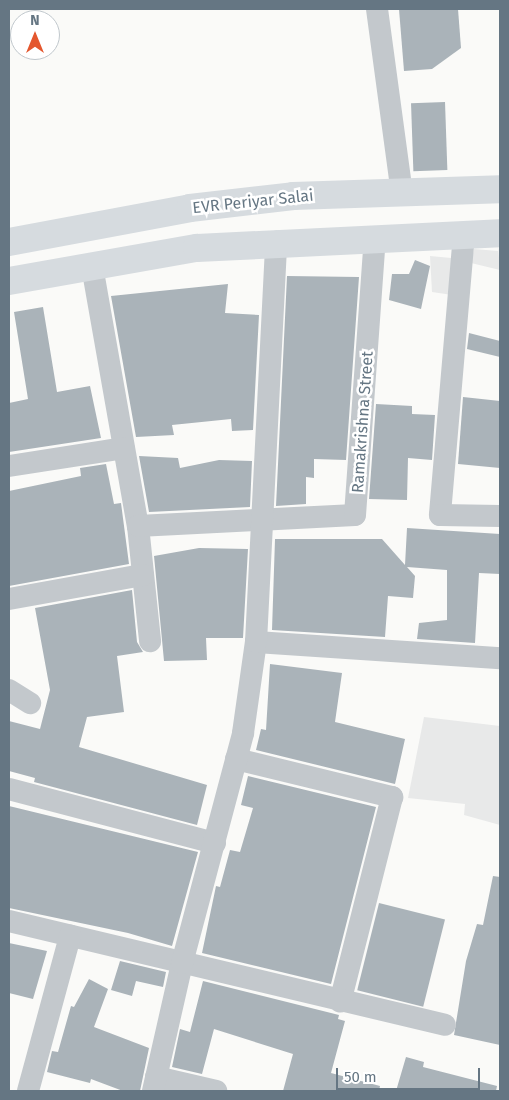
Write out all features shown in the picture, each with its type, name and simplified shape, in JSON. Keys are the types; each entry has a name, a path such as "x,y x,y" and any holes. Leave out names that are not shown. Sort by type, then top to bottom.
{"main road":[{"name":"EVR Periyar Salai","path":"9,242 190,208 293,196 402,194 500,189"},
{"path":"9,281 197,248 276,241 500,233"}],"street":[{"path":"377,9 402,194"},
{"path":"464,234 440,516 500,516"},
{"name":"Ramakrishna Street","path":"266,521 355,516 375,238"},
{"path":"216,1091 155,1084 182,963 236,759 256,642 266,521 276,241"},
{"path":"92,266 138,526 150,641"},
{"path":"9,466 124,448"},
{"path":"138,526 266,521"},
{"path":"9,599 143,575"},
{"path":"256,642 500,658"},
{"path":"9,690 30,703"},
{"path":"236,759 392,797 340,1002"},
{"path":"9,790 215,843"},
{"path":"9,921 340,1002 444,1025"},
{"path":"28,1091 70,936"}],"shaded area":[{"path":"497,233 500,270 471,263 474,249 498,251"},
{"path":"430,256 462,259 459,296 432,292"},
{"path":"424,717 500,726 500,825 464,815 465,804 408,798"}],"building":[{"path":"399,9 458,9 461,48 432,69 404,71"},
{"path":"445,102 447,170 413,171 411,103"},
{"path":"415,260 430,266 421,309 389,300 392,274 409,274"},
{"path":"287,276 359,277 346,460 314,459 314,478 306,477 306,504 276,506"},
{"path":"228,284 225,313 259,315 253,430 232,431 231,419 172,425 174,435 136,437 111,296"},
{"path":"43,307 57,392 90,386 101,438 9,452 9,403 28,399 14,312"},
{"path":"469,333 500,341 500,357 467,349"},
{"path":"463,397 500,401 500,468 458,464"},
{"path":"376,404 412,406 412,414 435,415 432,460 408,458 407,500 369,499"},
{"path":"139,456 178,458 180,468 219,460 252,461 250,507 149,512"},
{"path":"106,464 114,504 121,503 129,564 9,586 9,491 81,476 80,468"},
{"path":"407,528 500,534 500,574 479,573 475,643 417,639 419,623 447,620 447,570 407,567 415,576 413,598 388,596 385,637 272,630 275,539 382,539 405,565"},
{"path":"199,548 248,549 243,638 206,638 207,660 164,661 154,556"},
{"path":"132,590 137,642 143,652 117,656 124,712 87,717 79,747 207,785 197,825 34,782 35,778 9,771 9,721 40,729 50,690 35,608"},
{"path":"270,664 342,673 335,722 405,739 395,784 256,750 261,729 266,730"},
{"path":"248,776 376,807 331,984 202,953 216,886 220,887 230,850 240,852 253,808 241,805"},
{"path":"9,806 198,852 172,946 128,933 9,908"},
{"path":"493,876 500,877 500,1045 454,1035 466,961 477,924 483,925"},
{"path":"379,903 445,919 423,1007 357,990"},
{"path":"9,943 47,951 33,999 9,993"},
{"path":"120,961 166,972 163,987 136,981 132,996 111,990"},
{"path":"89,979 108,989 94,1027 149,1048 140,1091 123,1091 91,1079 90,1083 47,1072 52,1051 58,1052 71,1006 74,1007"},
{"path":"203,981 339,1015 338,1019 345,1021 331,1073 380,1086 379,1091 283,1091 293,1054 214,1029 202,1074 172,1067 180,1029 190,1032"},
{"path":"406,1057 424,1062 423,1067 497,1086 496,1091 396,1091"}]}
